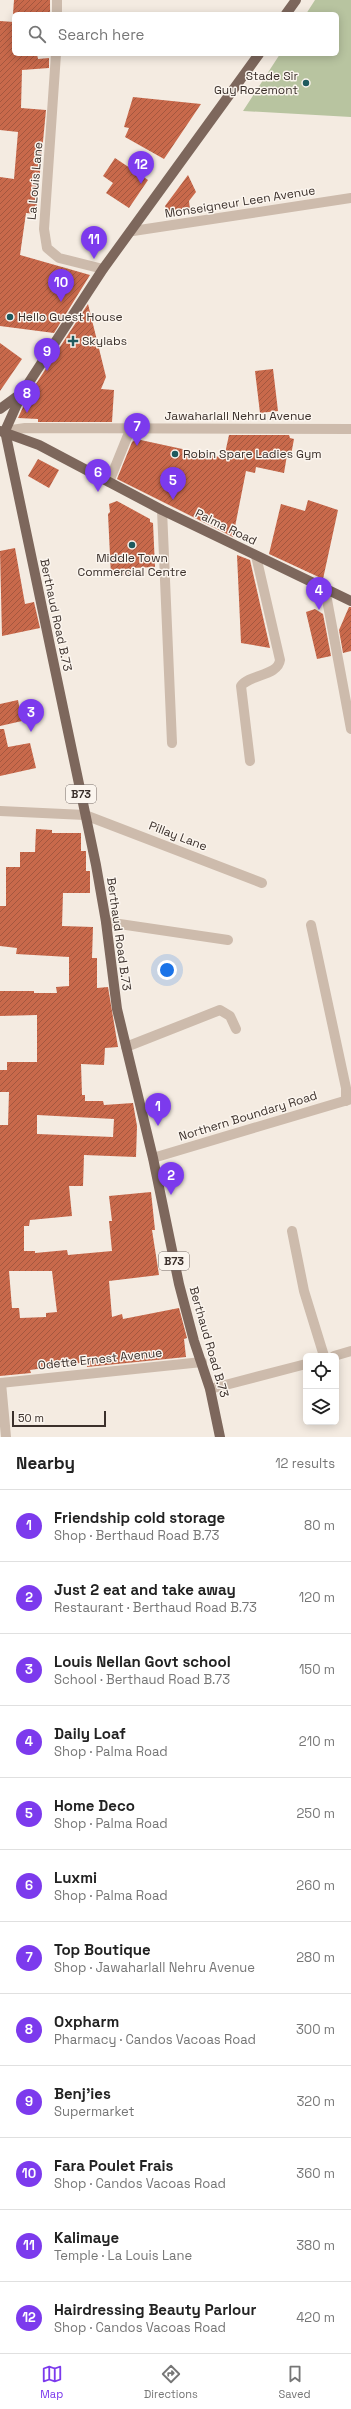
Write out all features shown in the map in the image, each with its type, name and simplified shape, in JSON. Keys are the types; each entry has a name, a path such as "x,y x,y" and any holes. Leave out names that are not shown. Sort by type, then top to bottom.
{"main road":[{"path":"287,12 296,0"},
{"path":"2,431 22,393 103,269 133,231 258,56"},
{"path":"0,409 22,393"},
{"name":"Palma Road","path":"2,431 45,448 162,510 351,601"},
{"name":"Berthaud Road B.73","path":"2,431 85,814 106,922 117,1009 153,1158 179,1284 194,1341 210,1389 220,1437"}],"street":[{"path":"57,0 57,12"},
{"name":"La Louis Lane","path":"56,56 44,229 47,248 59,258 103,269"},
{"name":"Monseigneur Leen Avenue","path":"133,231 351,198"},
{"name":"Jawaharlall Nehru Avenue","path":"2,431 25,428 130,430 351,429"},
{"path":"109,482 130,430"},
{"path":"162,510 172,743"},
{"path":"250,761 241,686 248,679 273,670 280,664 256,556"},
{"path":"325,589 351,729"},
{"name":"Pillay Lane","path":"0,811 85,814 262,882"},
{"path":"106,922 228,940"},
{"path":"311,925 348,1100"},
{"path":"126,1047 220,1010 230,1016 236,1029"},
{"name":"Northern Boundary Road","path":"153,1158 348,1100"},
{"path":"292,1232 304,1292 323,1353"},
{"path":"339,1355 351,1351"},
{"name":"Odette Ernest Avenue","path":"0,1383 202,1362"},
{"path":"210,1389 303,1365"},
{"path":"0,1383 6,1437"}],"green space":[{"name":"Stade Sir Guy Rozemont","path":"315,0 351,0 351,117 243,111 279,56 339,56 339,12 307,12"}],"building":[{"path":"14,0 50,0 50,12 13,12"},
{"path":"0,21 12,22 12,56 37,56 38,59 49,58 49,68 22,70 21,108 46,110 36,214 26,213 20,255 90,275 54,333 0,326 0,177 14,179 18,132 0,130"},
{"path":"133,97 201,104 164,159 125,137 129,128 124,127"},
{"path":"115,158 148,180 129,208 106,193 113,183 103,176"},
{"path":"188,175 196,192 189,201 190,210 169,214 165,206"},
{"path":"88,304 106,377 101,389 114,390 112,422 38,422 38,419 18,418 28,396"},
{"path":"0,343 22,359 0,391"},
{"path":"273,369 278,411 260,413 255,371"},
{"path":"229,435 289,435 290,438 294,439 291,455 287,455 284,473 256,467 255,473 246,471 233,537 117,479 132,442 136,439 224,458"},
{"path":"38,459 59,470 49,488 28,476"},
{"path":"308,500 338,510 323,579 269,554 281,504 305,511"},
{"name":"Middle Town Commercial Centre","path":"117,501 150,519 150,522 153,523 155,567 131,568 131,575 111,576 108,514 110,512 109,504"},
{"path":"15,548 25,604 34,602 40,628 2,636 0,551"},
{"path":"237,555 250,560 270,648 241,643"},
{"path":"349,607 351,607 351,651 343,653 339,630"},
{"path":"315,609 323,614 331,656 317,659 306,612"},
{"path":"18,700 22,721 0,726 0,704"},
{"path":"0,729 4,729 8,747 30,743 36,768 0,776"},
{"path":"36,829 52,830 52,833 81,833 81,851 86,851 86,871 90,871 90,893 63,893 62,926 93,927 92,958 97,958 97,988 108,987 118,1047 105,1048 104,1065 81,1064 82,1095 85,1095 85,1101 103,1101 104,1105 133,1103 137,1126 136,1157 84,1155 83,1186 69,1186 72,1216 30,1220 29,1226 24,1226 24,1251 35,1251 35,1253 67,1250 68,1255 112,1251 109,1221 112,1221 109,1196 151,1192 155,1230 152,1230 159,1275 109,1281 112,1317 122,1314 123,1319 179,1308 187,1338 184,1339 186,1357 87,1367 87,1362 30,1370 31,1373 0,1376 0,1125 8,1125 9,1092 0,1092 0,1070 7,1070 7,1062 37,1062 37,1015 0,1016 0,991 57,993 56,987 69,986 69,957 16,954 17,948 0,946 0,906 6,906 6,867 20,867 20,852 35,852","holes":["37,1115 114,1119 113,1137 37,1134","9,1271 52,1271 57,1312 46,1313 46,1317 20,1318 19,1308 12,1308"]}],"place":[{"name":"Stade Sir Guy Rozemont","path":"306,83"},
{"name":"Hairdressing Beauty Parlour","path":"141,184"},
{"name":"Kalimaye","path":"94,259"},
{"name":"Fara Poulet Frais","path":"61,302"},
{"name":"Hello Guest House","path":"10,317"},
{"name":"Skylabs","path":"73,341"},
{"name":"Benj'ies","path":"47,371"},
{"name":"Oxpharm","path":"27,413"},
{"name":"Top Boutique","path":"137,446"},
{"name":"Robin Spare Ladies Gym","path":"175,454"},
{"name":"Luxmi","path":"98,492"},
{"name":"Home Deco","path":"173,500"},
{"name":"Middle Town Commercial Centre","path":"132,545"},
{"name":"Daily Loaf","path":"319,610"},
{"name":"Louis Nellan Govt school","path":"31,732"},
{"name":"Friendship cold storage","path":"158,1126"},
{"name":"Just 2 eat and take away","path":"171,1195"}]}
